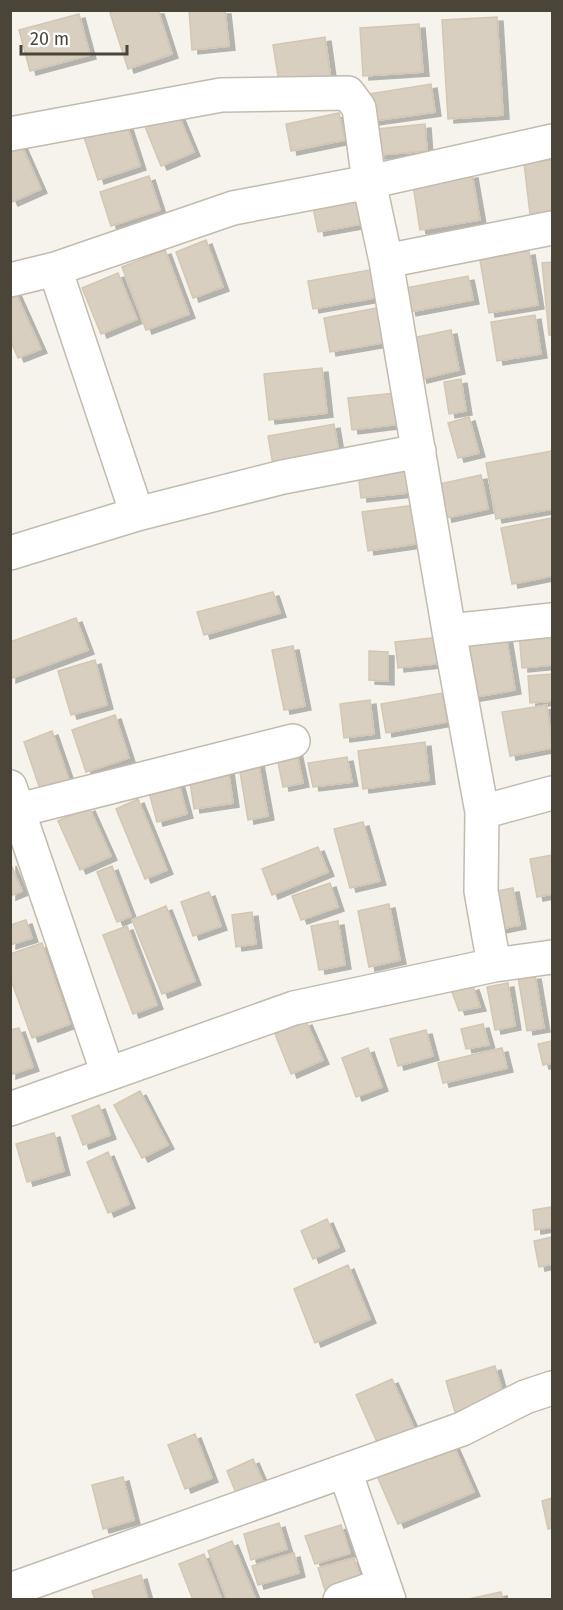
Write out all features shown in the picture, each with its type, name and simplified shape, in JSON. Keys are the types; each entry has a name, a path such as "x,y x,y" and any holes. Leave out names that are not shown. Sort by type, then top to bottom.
{"street":[{"path":"10,134 221,95 348,93 359,108 369,182 386,261 482,812 481,891 494,965"},
{"path":"10,280 55,268 233,208 369,182 552,141"},
{"path":"386,261 552,228"},
{"path":"55,268 137,514"},
{"path":"10,553 137,514 283,477 419,451"},
{"path":"449,631 552,620"},
{"path":"108,1074 15,798 293,741"},
{"path":"482,812 552,793"},
{"path":"10,1109 294,1008 494,965 552,957"},
{"path":"10,1590 462,1429 525,1397 552,1388"},
{"path":"340,1599 386,1592 345,1471"}],"building":[{"path":"118,10 158,10 172,54 128,69 110,13"},
{"path":"189,10 225,10 229,46 192,50"},
{"path":"79,14 90,55 30,71 19,30"},
{"path":"497,17 503,115 448,119 442,20"},
{"path":"419,24 423,72 363,76 360,28"},
{"path":"325,37 331,80 280,88 273,45"},
{"path":"431,84 435,112 366,122 362,95"},
{"path":"177,111 194,152 161,166 144,124"},
{"path":"339,113 345,140 291,151 286,124"},
{"path":"124,116 140,166 98,180 82,131"},
{"path":"425,124 427,151 379,155 377,129"},
{"path":"21,144 41,189 12,202 10,198 10,149"},
{"path":"552,160 552,211 530,214 524,163"},
{"path":"472,174 480,220 420,230 413,185"},
{"path":"149,176 160,210 111,226 100,192"},
{"path":"357,193 362,224 318,232 312,202"},
{"path":"206,240 223,287 193,298 176,252"},
{"path":"165,250 189,314 146,330 122,267"},
{"path":"529,251 538,305 489,313 480,260"},
{"path":"552,262 552,335 549,335 542,263"},
{"path":"375,269 380,297 313,309 308,281"},
{"path":"118,273 137,319 101,334 82,288"},
{"path":"468,276 473,300 410,312 405,288"},
{"path":"14,289 41,349 18,358 10,339 10,291"},
{"path":"382,307 388,342 330,352 324,318"},
{"path":"535,315 541,354 497,361 491,322"},
{"path":"451,330 459,370 421,379 412,338"},
{"path":"322,368 327,413 269,420 264,374"},
{"path":"461,379 466,411 449,414 444,382"},
{"path":"395,393 399,424 352,430 348,398"},
{"path":"469,417 479,453 458,458 448,423"},
{"path":"334,424 340,460 274,471 268,436"},
{"path":"552,451 552,509 496,519 486,463"},
{"path":"413,464 416,492 361,498 358,471"},
{"path":"481,475 488,509 446,518 439,484"},
{"path":"422,504 428,542 368,551 362,512"},
{"path":"552,518 552,576 512,584 501,528"},
{"path":"273,592 280,613 204,635 197,612"},
{"path":"76,618 88,650 10,679 10,642"},
{"path":"505,629 515,690 470,698 461,636"},
{"path":"552,629 552,665 522,668 519,633"},
{"path":"440,637 443,663 398,668 395,642"},
{"path":"293,646 305,706 284,710 272,650"},
{"path":"369,651 388,652 388,681 369,680"},
{"path":"95,660 107,705 71,715 58,671"},
{"path":"552,674 552,701 530,703 528,676"},
{"path":"442,693 447,722 386,733 381,704"},
{"path":"370,700 374,734 344,738 340,704"},
{"path":"547,705 552,748 510,756 502,712"},
{"path":"115,715 129,758 86,772 72,730"},
{"path":"52,731 69,780 40,789 24,742"},
{"path":"294,740 303,783 283,787 274,743"},
{"path":"425,742 429,780 363,789 358,751"},
{"path":"257,756 268,816 248,820 238,760"},
{"path":"347,757 352,782 313,787 308,763"},
{"path":"227,762 233,803 194,809 188,768"},
{"path":"177,777 187,814 157,822 147,785"},
{"path":"138,799 167,870 145,879 116,809"},
{"path":"89,807 111,856 80,870 58,821"},
{"path":"363,822 380,881 350,888 334,829"},
{"path":"318,847 328,872 272,895 262,869"},
{"path":"552,855 552,894 537,897 530,859"},
{"path":"10,862 22,891 10,896"},
{"path":"112,866 131,916 117,922 97,872"},
{"path":"330,883 338,907 301,920 292,896"},
{"path":"513,888 520,925 499,929 492,892"},
{"path":"209,892 221,926 193,936 181,902"},
{"path":"389,904 400,960 369,967 358,911"},
{"path":"166,906 195,981 162,994 132,920"},
{"path":"252,912 256,944 236,947 232,915"},
{"path":"26,920 32,938 10,945 10,925"},
{"path":"338,921 345,965 319,970 311,926"},
{"path":"127,926 157,1005 133,1014 103,935"},
{"path":"42,943 70,1024 32,1038 10,977 10,954"},
{"path":"535,975 544,1028 527,1031 518,977"},
{"path":"508,983 515,1026 495,1030 487,987"},
{"path":"473,986 480,1007 459,1011 452,992"},
{"path":"306,1021 323,1060 291,1074 275,1034"},
{"path":"483,1024 489,1045 466,1049 461,1029"},
{"path":"19,1028 33,1067 10,1075 10,1030"},
{"path":"426,1030 433,1056 398,1066 390,1039"},
{"path":"552,1041 552,1063 543,1065 538,1044"},
{"path":"368,1048 382,1087 356,1097 342,1058"},
{"path":"502,1048 507,1068 443,1083 438,1063"},
{"path":"140,1091 168,1145 142,1158 114,1105"},
{"path":"99,1105 110,1135 83,1145 72,1116"},
{"path":"54,1133 64,1171 27,1182 16,1144"},
{"path":"108,1152 129,1204 108,1213 87,1162"},
{"path":"552,1207 552,1227 535,1230 533,1210"},
{"path":"327,1219 339,1247 313,1259 301,1231"},
{"path":"552,1237 552,1264 539,1267 534,1241"},
{"path":"348,1265 370,1319 315,1343 294,1289"},
{"path":"495,1366 504,1398 455,1412 446,1381"},
{"path":"392,1379 417,1435 381,1451 356,1395"},
{"path":"195,1434 212,1478 185,1489 168,1445"},
{"path":"453,1444 474,1492 398,1524 377,1476"},
{"path":"253,1459 267,1491 240,1503 227,1471"},
{"path":"123,1477 134,1520 103,1529 92,1485"},
{"path":"552,1498 552,1528 548,1529 542,1501"},
{"path":"279,1523 287,1549 251,1560 244,1534"},
{"path":"341,1525 350,1553 315,1564 305,1536"},
{"path":"232,1541 256,1600 227,1600 208,1551"},
{"path":"294,1553 299,1573 258,1585 252,1566"},
{"path":"204,1554 222,1600 193,1600 179,1564"},
{"path":"354,1558 361,1580 325,1590 318,1568"},
{"path":"141,1575 148,1600 95,1600 92,1591"},
{"path":"501,1592 503,1600 464,1600"}]}
